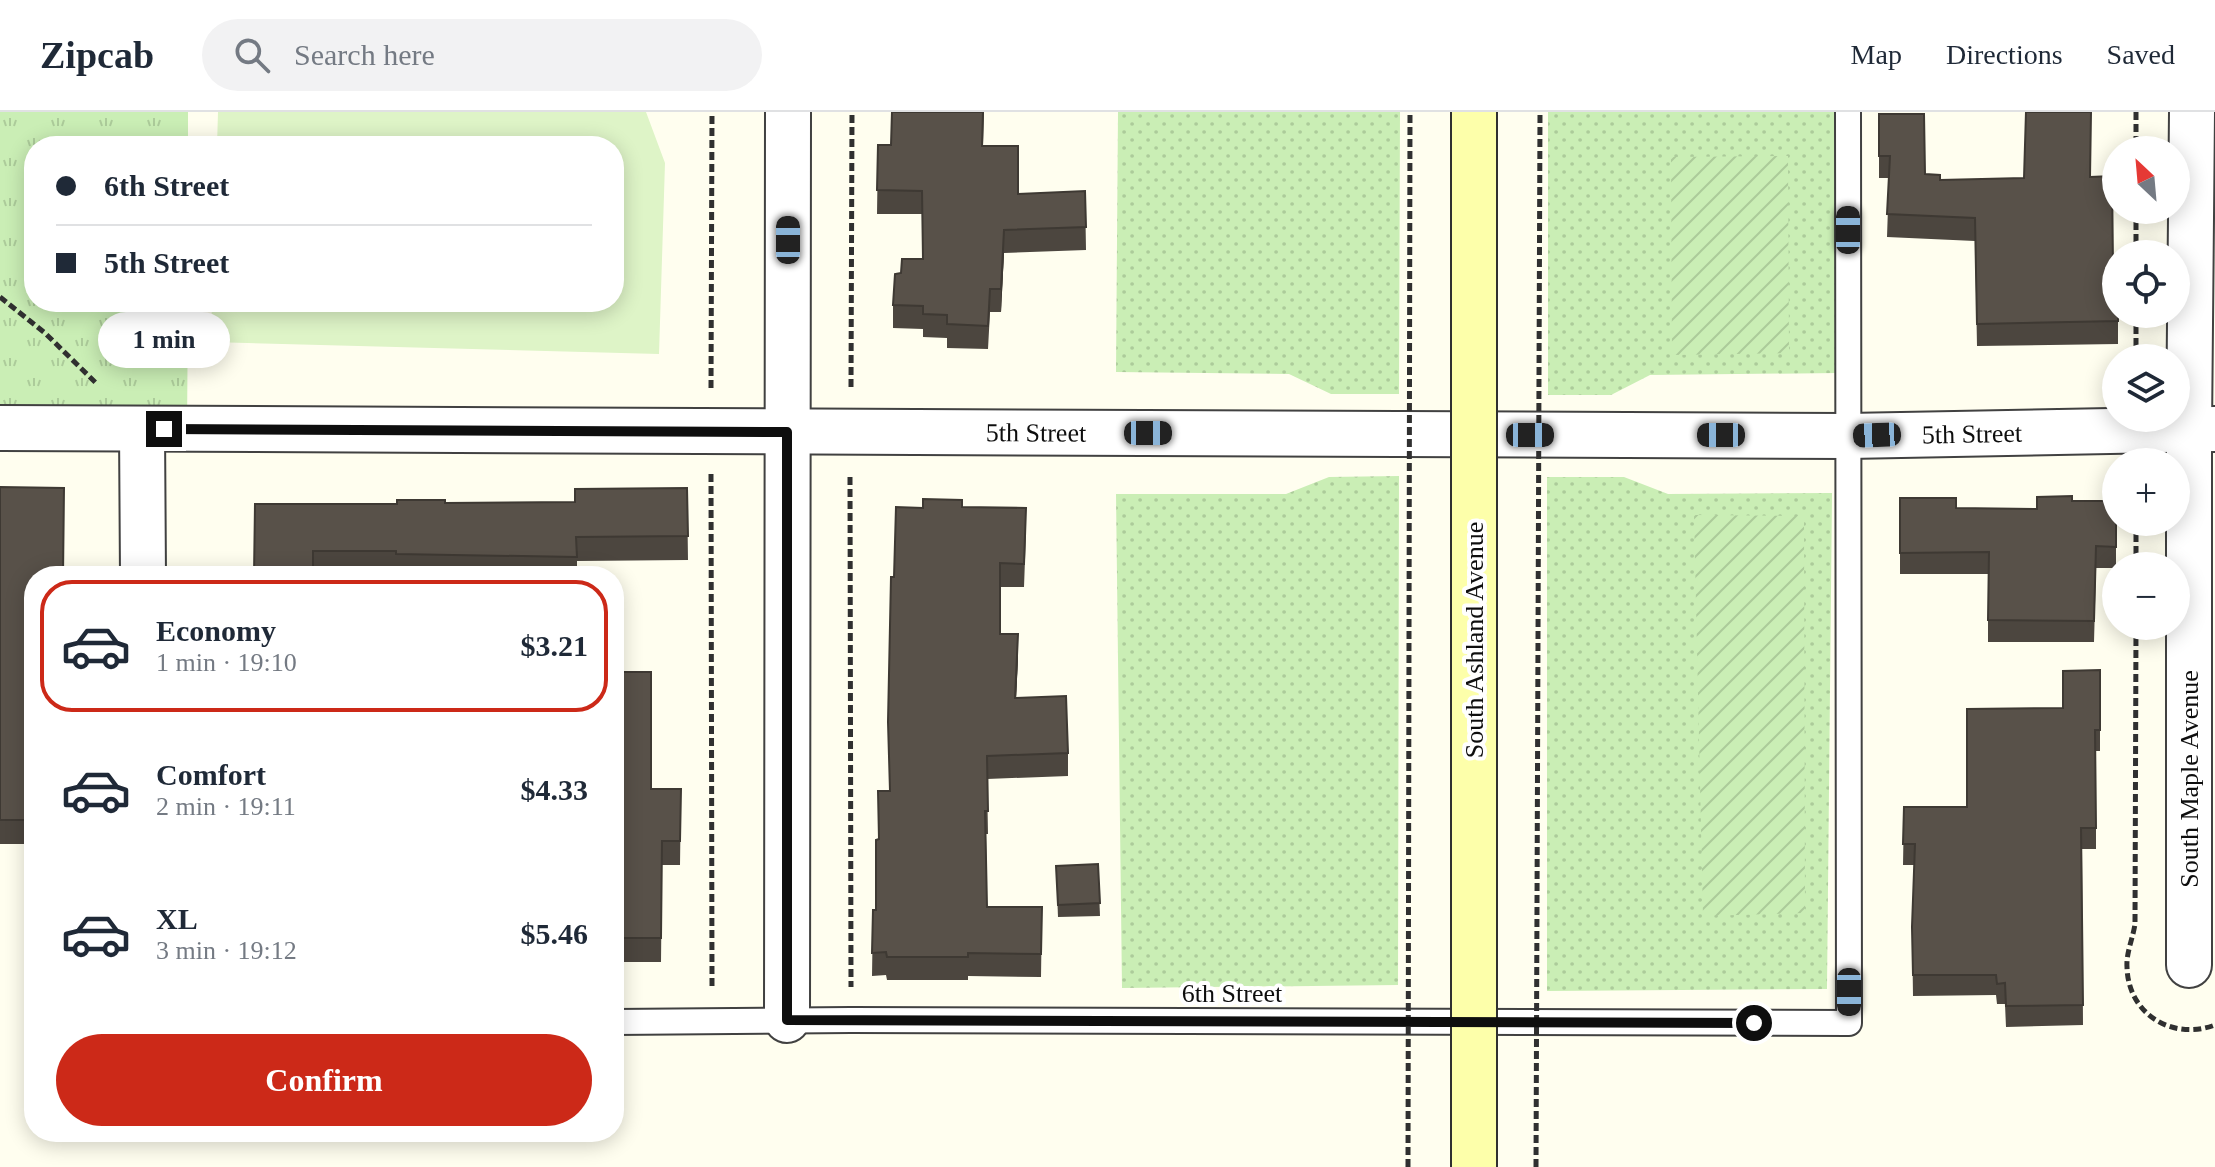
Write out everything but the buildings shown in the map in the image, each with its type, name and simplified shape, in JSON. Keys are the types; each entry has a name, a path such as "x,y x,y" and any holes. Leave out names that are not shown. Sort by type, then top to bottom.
{"main road":[{"name":"South Ashland Avenue","path":"1474,112 1474,1167"}],"street":[{"path":"787,1020 788,112"},
{"name":"South Maple Avenue","path":"2189,965 2202,429 2192,112"},
{"name":"5th Street","path":"0,428 1848,436 2202,429"},
{"path":"142,429 143,566"}],"lane":[{"path":"1848,112 1848,436"},
{"name":"6th Street","path":"624,1022 1849,1023 1848,436"}],"path":[{"path":"712,112 712,1021"},
{"path":"851,1020 852,112"},
{"path":"1408,1167 1410,112"},
{"path":"1536,1167 1540,112"},
{"path":"2136,112 2136,136"},
{"path":"0,297 45,333 142,429"}],"green space":[{"path":"0,112 188,112 188,136 24,136 24,312 188,312 187,429 0,428"},
{"path":"218,112 646,112 665,163 659,354 211,342 212,312 624,312 624,136 217,136"},
{"path":"1118,112 1400,112 1399,394 1331,394 1289,374 1116,372"},
{"path":"1548,112 1838,112 1838,373 1650,375 1611,395 1548,395"},
{"path":"1788,156 1789,353 1672,355 1671,157"},
{"path":"1399,476 1398,985 1122,988 1116,494 1286,494 1329,477"},
{"path":"1547,477 1624,477 1668,494 1832,493 1827,989 1547,991"},
{"path":"1694,515 1804,516 1805,913 1703,916"}],"route":[{"path":"164,429 787,432 787,1020 1754,1023"}]}
